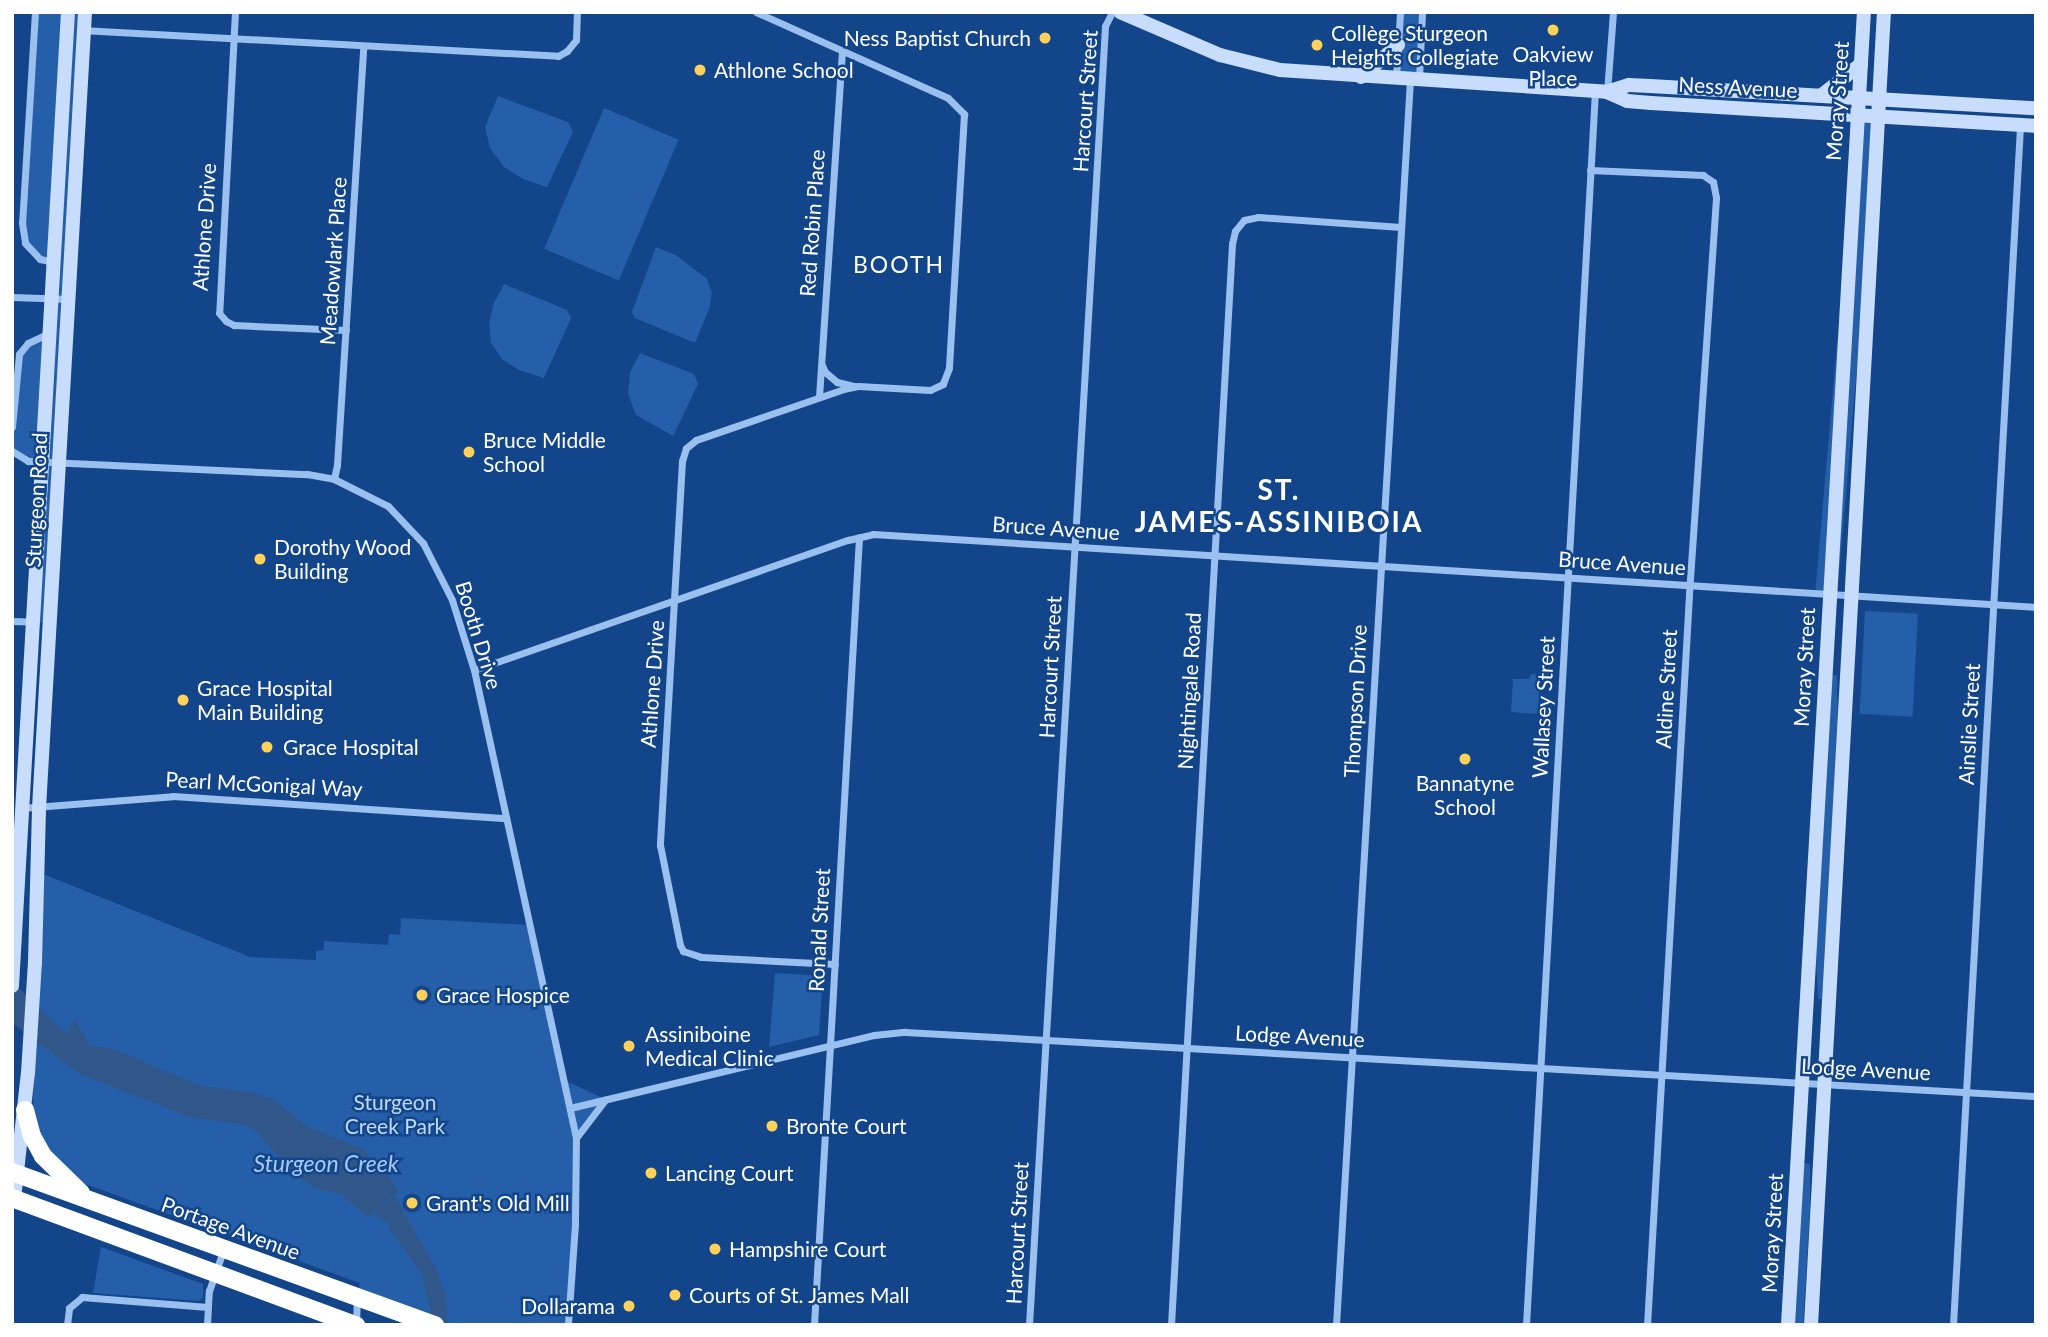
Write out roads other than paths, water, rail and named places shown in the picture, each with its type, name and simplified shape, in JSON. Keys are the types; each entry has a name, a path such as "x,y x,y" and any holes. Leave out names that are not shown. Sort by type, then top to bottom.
{"highway":[{"path":"24,1110 32,1136 43,1156 92,1202"},
{"name":"Portage Avenue","path":"16,1173 435,1325"},
{"path":"13,1199 356,1325"}],"main road":[{"name":"Sturgeon Road","path":"12,986 68,12"},
{"name":"Sturgeon Road","path":"13,1199 28,1073 35,962 39,808 85,12"},
{"name":"Ness Avenue","path":"1119,12 1202,48 1254,65 1361,77 1601,92 1627,101 2036,126"},
{"name":"Moray Street","path":"1788,1325 1864,12"},
{"name":"Moray Street","path":"1811,1325 1884,12"},
{"path":"1361,77 1398,45"},
{"path":"1822,95 1861,64"},
{"name":"Ness Avenue","path":"1601,92 1629,85 2036,107"}],"street":[{"path":"35,12 22,223 24,243 40,259 53,262"},
{"name":"Athlone Drive","path":"235,12 219,313 234,325 346,330"},
{"path":"66,29 558,56 567,51 576,40 577,12"},
{"name":"Athlone Drive","path":"757,12 948,97 964,114 947,376 943,384 930,390 858,386 829,377 820,360"},
{"name":"Harcourt Street","path":"1030,1325 1105,26 1112,12"},
{"name":"Thompson Drive","path":"1400,12 1398,45 1408,80"},
{"name":"Thompson Drive","path":"1336,1325 1408,80 1422,12"},
{"name":"Wallasey Street","path":"1526,1325 1590,170 1613,12"},
{"name":"Meadowlark Place","path":"334,479 363,46"},
{"name":"Red Robin Place","path":"818,397 839,63 842,51"},
{"name":"Ainslie Street","path":"1953,1325 2020,125"},
{"name":"Aldine Street","path":"1590,170 1703,175 1709,177 1715,187 1689,585 1647,1325"},
{"name":"Nightingale Road","path":"1171,1325 1235,231 1244,220 1258,217 1401,226"},
{"path":"12,297 69,299"},
{"name":"Sturgeon Road","path":"12,427 19,354 28,344 48,333"},
{"name":"Athlone Drive","path":"835,964 701,957 683,951 660,845 682,461 686,448 696,440 818,397 858,386"},
{"name":"Sturgeon Road","path":"12,450 21,459 41,461"},
{"name":"Booth Drive","path":"41,461 307,474 334,479 388,506 423,543 452,600 474,670 576,1138 575,1224 568,1325"},
{"name":"Bruce Avenue","path":"474,670 859,537 892,534 2036,607"},
{"name":"Ronald Street","path":"814,1325 859,537"},
{"path":"12,621 50,623"},
{"name":"Pearl McGonigal Way","path":"21,808 173,796 506,818"},
{"name":"Lodge Avenue","path":"570,1108 889,1032 2036,1096"},
{"path":"576,1138 606,1099"},
{"path":"207,1325 209,1291 223,1250"},
{"path":"67,1325 69,1308 82,1297 208,1307"},
{"path":"356,1325 357,1297"}],"water":[{"name":"Sturgeon Creek","path":"12,981 60,1028 69,1033 71,1022 76,1021 90,1046 111,1048 201,1086 255,1093 274,1100 308,1127 361,1148 385,1171 398,1192 368,1217 341,1194 316,1188 294,1174 255,1130 241,1124 190,1117 80,1074 12,1023"},
{"name":"Sturgeon Creek","path":"395,1196 436,1269 445,1294 448,1325 434,1325 422,1274 388,1227 390,1224 373,1214"}],"place":[{"name":"Oakview Place","path":"1553,30"},
{"name":"Ness Baptist Church","path":"1045,38"},
{"name":"Collège Sturgeon Heights Collegiate","path":"1317,45"},
{"name":"Athlone School","path":"700,70"},
{"name":"Bruce Middle School","path":"469,452"},
{"name":"Dorothy Wood Building","path":"260,559"},
{"name":"Grace Hospital Main Building","path":"183,700"},
{"name":"Grace Hospital","path":"267,747"},
{"name":"Bannatyne School","path":"1465,759"},
{"name":"Grace Hospice","path":"422,995"},
{"name":"Assiniboine Medical Clinic","path":"629,1046"},
{"name":"Bronte Court","path":"772,1126"},
{"name":"Lancing Court","path":"651,1173"},
{"name":"Grant's Old Mill","path":"412,1203"},
{"name":"Hampshire Court","path":"715,1249"},
{"name":"Courts of St. James Mall","path":"675,1295"},
{"name":"Dollarama","path":"629,1306"}],"district":[{"name":"BOOTH","path":"899,264"},
{"name":"ST. JAMES-ASSINIBOIA","path":"1279,505"}],"park label":[{"name":"Sturgeon Creek Park","path":"395,1114"}]}
